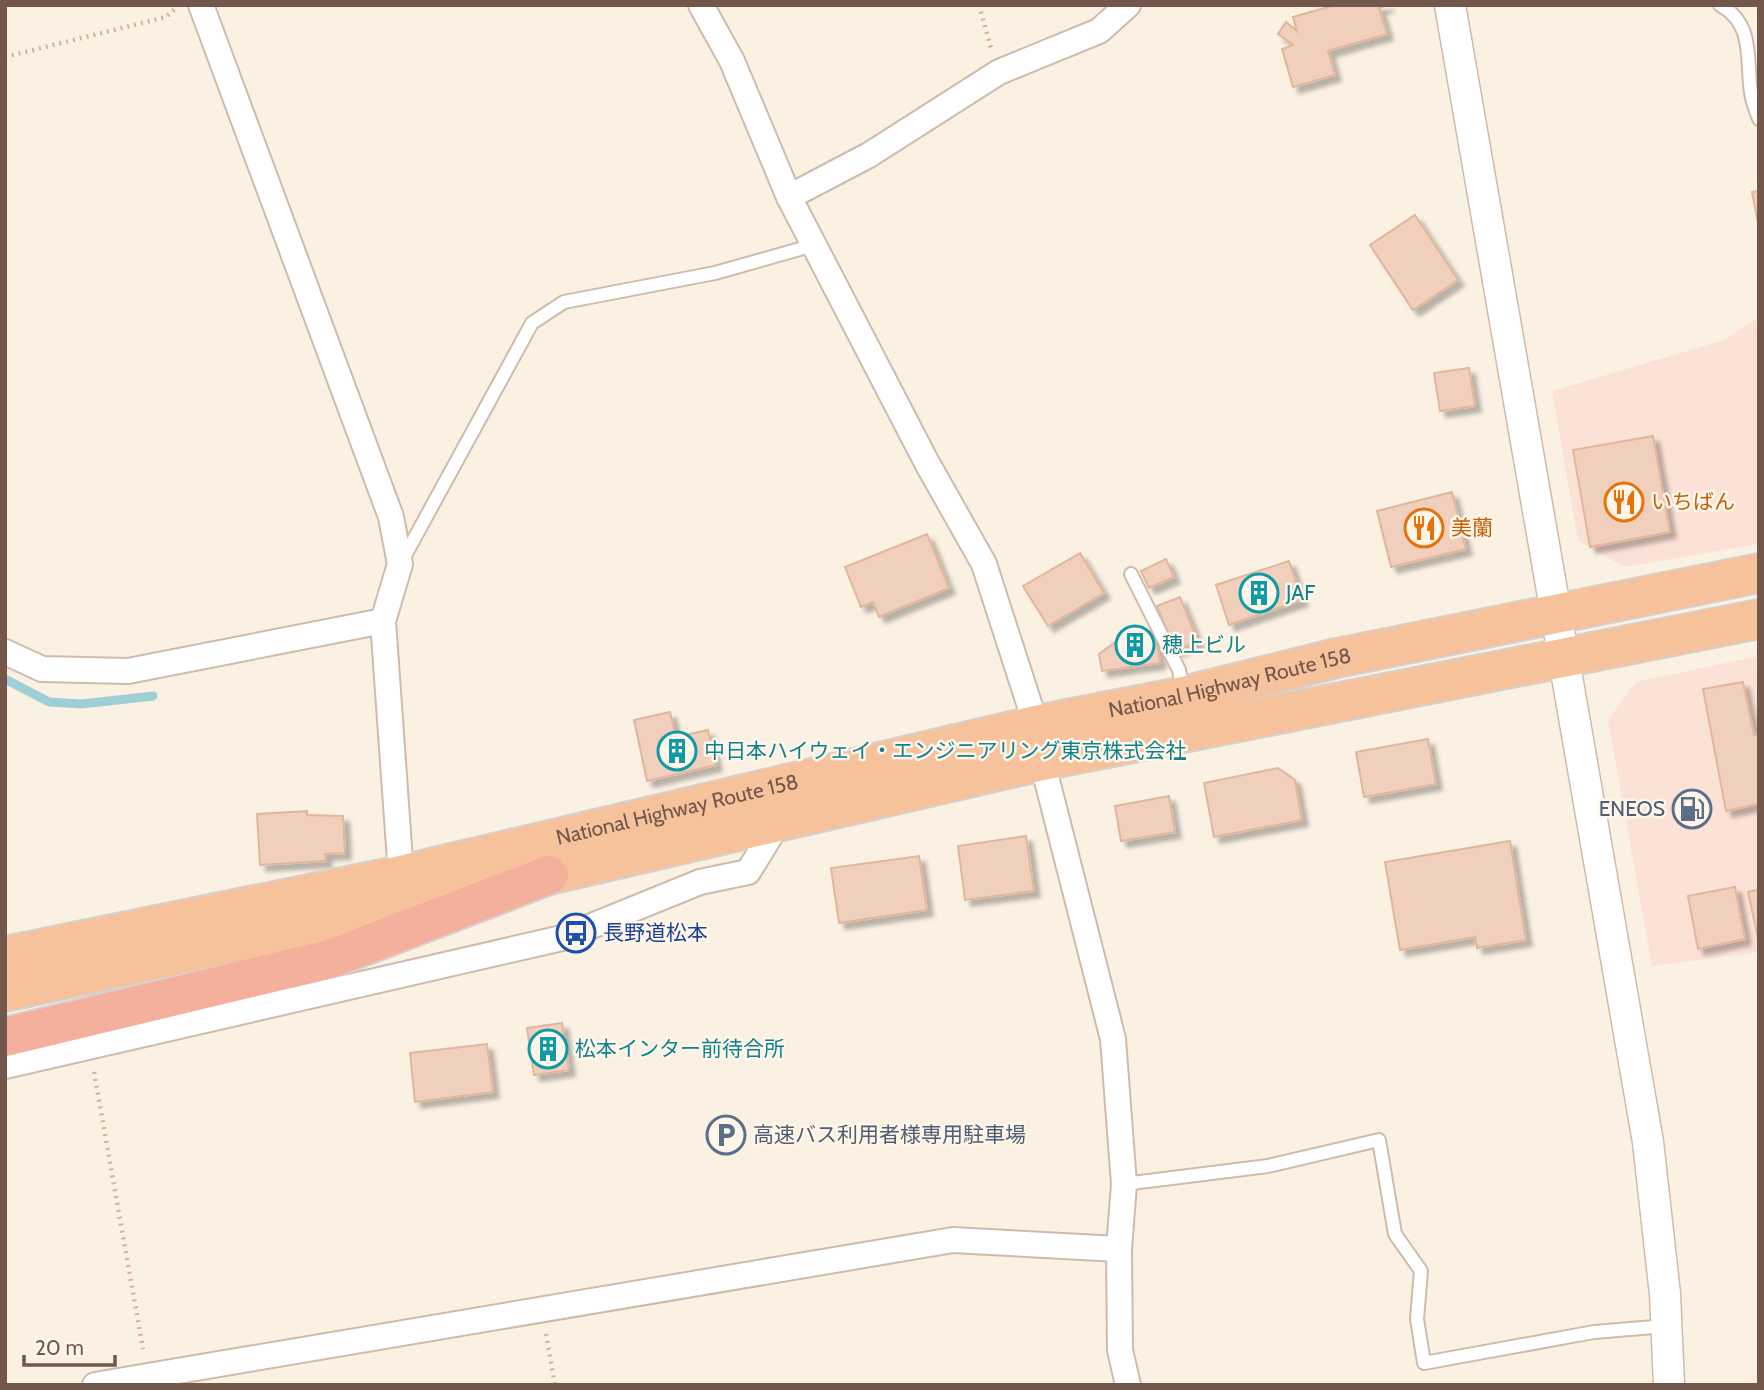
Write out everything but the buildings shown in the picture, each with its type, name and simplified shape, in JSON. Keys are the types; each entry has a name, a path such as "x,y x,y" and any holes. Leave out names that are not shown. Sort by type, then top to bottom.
{"highway":[{"name":"National Highway Route 158","path":"5,992 549,875 779,822 1184,696 1337,658 1554,611 1759,573"},
{"name":"National Highway Route 158","path":"5,957 1039,743 1563,657 1759,620"},
{"path":"5,1037 330,959 549,875"}],"street":[{"path":"201,5 391,517 400,564 383,621 401,875"},
{"path":"701,5 732,61 789,197 984,564 1039,743 1113,1038 1124,1184 1119,1249 1120,1350 1128,1385"},
{"path":"789,197 869,155 999,72 1099,30 1128,5"},
{"path":"1450,5 1648,1142 1669,1385"},
{"path":"5,652 42,669 128,671 383,621"},
{"path":"5,1066 562,938 700,882 748,872 779,822"},
{"path":"94,1385 542,1307 953,1240 1119,1249"}],"lane":[{"path":"1720,5 1742,25 1750,55 1751,94 1759,119"},
{"path":"400,564 532,323 564,302 715,273 814,245"},
{"path":"1131,574 1179,670 1184,696"},
{"path":"1124,1184 1268,1166 1379,1140 1395,1234 1421,1271 1417,1319 1424,1363 1594,1332 1666,1326"}],"path":[{"path":"5,57 166,17 180,5"},
{"path":"979,5 999,72"},
{"path":"91,1048 148,1375"},
{"path":"542,1307 555,1385"}],"shaded area":[{"path":"1759,317 1759,544 1624,567 1578,541 1552,391 1724,340"},
{"name":"ENEOS","path":"1759,656 1759,952 1652,966 1608,720 1636,682"}],"waterway":[{"path":"5,679 49,702 82,704 153,696"}],"place":[{"name":"いちばん","path":"1624,502"},
{"name":"美蘭","path":"1424,528"},
{"name":"JAF","path":"1259,593"},
{"name":"穂上ビル","path":"1135,645"},
{"name":"中日本ハイウェイ・エンジニアリング東京株式会社","path":"677,751"},
{"name":"ENEOS","path":"1692,809"},
{"name":"長野道松本","path":"576,933"},
{"name":"松本インター前待合所","path":"548,1049"},
{"name":"高速バス利用者様専用駐車場","path":"726,1135"}]}
